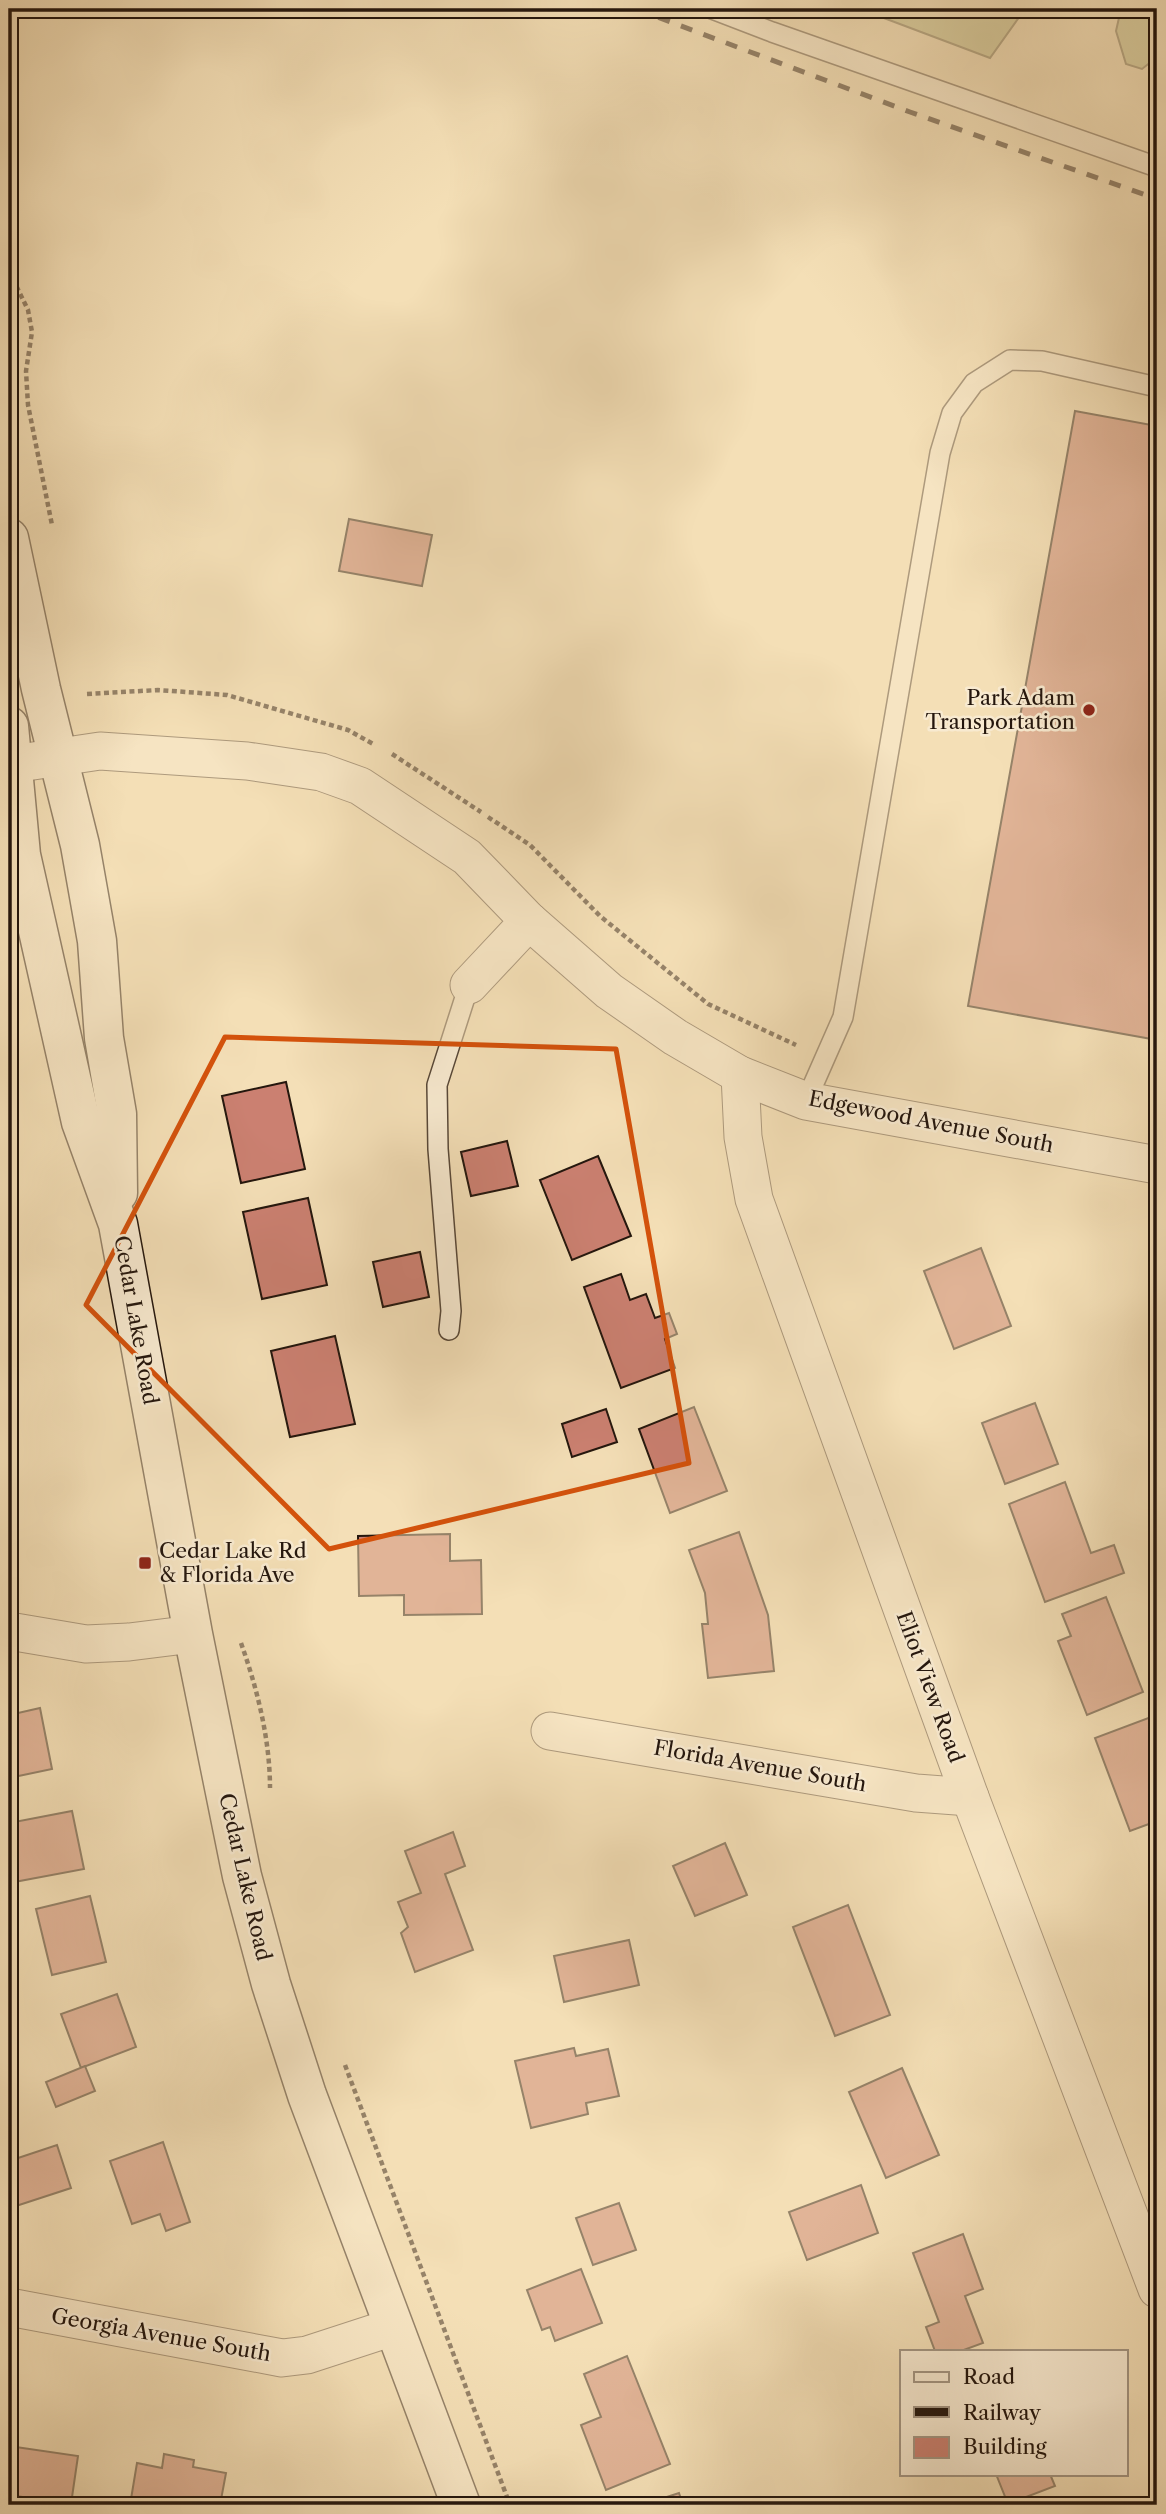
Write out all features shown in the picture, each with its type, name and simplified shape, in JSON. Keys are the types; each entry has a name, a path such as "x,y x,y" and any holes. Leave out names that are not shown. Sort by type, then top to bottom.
{"street":[{"name":"Cedar Lake Road","path":"9,538 57,757 80,845 97,940 104,1038 117,1114 118,1224"},
{"name":"Cedar Lake Road","path":"9,726 21,855 81,1122 118,1224 192,1634 242,1876 271,1984 307,2095 461,2505"},
{"name":"Edgewood Avenue South","path":"13,764 100,751 247,761 321,772 360,786 467,857 529,921 609,991 676,1037 740,1075 806,1101 1157,1165"},
{"path":"469,985 529,921"},
{"name":"Eliot View Road","path":"740,1075 743,1137 754,1199 970,1797 1157,2289"},
{"path":"9,1631 86,1644 192,1634"},
{"name":"Florida Avenue South","path":"550,1731 916,1793 970,1797"},
{"name":"Georgia Avenue South","path":"9,2307 282,2358 307,2354 393,2327"}],"lane":[{"path":"712,9 1157,167"},
{"path":"806,1101 844,1017 940,453 952,413 974,383 1010,360 1042,361 1157,387"},
{"path":"449,1330 451,1311 438,1149 437,1084 469,985"}],"path":[{"path":"9,271 28,310 32,332 26,372 28,405 54,536"},
{"path":"84,682 87,694 158,690 227,695 348,730 380,747"},
{"path":"391,753 530,845 600,916 708,1004 784,1040 826,1056"},
{"path":"240,1641 253,1677 270,1769 270,1791"},
{"path":"340,2053 510,2505"}],"highlighted area":[{"path":"225,1037 616,1049 689,1463 329,1549 86,1305"}],"shaded area":[{"path":"860,9 1025,9 990,58"},
{"path":"1121,9 1157,9 1157,57 1142,69 1126,64 1116,31"}],"building":[{"name":"Park Adam Transportation","path":"1075,411 1157,426 1157,1040 968,1006"},
{"path":"349,519 432,535 422,586 339,571"},
{"path":"286,1082 305,1169 241,1183 222,1096"},
{"path":"507,1141 518,1186 471,1196 461,1152"},
{"path":"598,1156 631,1236 572,1260 540,1180"},
{"path":"308,1198 327,1285 262,1299 243,1212"},
{"path":"981,1248 1011,1326 954,1349 924,1271"},
{"path":"420,1252 429,1297 383,1307 373,1262"},
{"path":"621,1274 630,1300 646,1294 655,1318 669,1313 677,1334 665,1339 675,1368 621,1388 584,1287"},
{"path":"335,1336 355,1424 290,1437 271,1351"},
{"path":"1035,1403 1058,1464 1005,1484 982,1423"},
{"path":"694,1407 727,1491 670,1513 639,1429"},
{"path":"606,1409 617,1442 572,1457 562,1424"},
{"path":"9,1455 16,1496 9,1500"},
{"path":"1065,1482 1091,1553 1114,1545 1124,1573 1045,1602 1009,1504"},
{"path":"739,1532 768,1615 774,1671 708,1678 702,1624 708,1624 705,1593 689,1550"},
{"path":"450,1534 450,1561 481,1560 482,1614 404,1615 404,1595 359,1596 358,1536"},
{"path":"1106,1597 1143,1692 1087,1715 1058,1641 1071,1636 1062,1614"},
{"path":"40,1708 52,1769 9,1778 9,1715"},
{"path":"1151,1717 1157,1734 1157,1821 1130,1831 1095,1738"},
{"path":"72,1811 84,1869 9,1883 9,1823"},
{"path":"453,1832 465,1866 445,1874 473,1950 415,1972 401,1933 408,1927 398,1902 421,1893 405,1851"},
{"path":"725,1843 747,1895 695,1916 673,1866"},
{"path":"90,1896 106,1962 52,1975 36,1909"},
{"path":"848,1905 890,2015 835,2036 793,1927"},
{"path":"629,1940 639,1985 564,2002 554,1956"},
{"path":"117,1994 136,2047 81,2068 61,2014"},
{"path":"574,2048 576,2056 608,2049 619,2096 586,2103 588,2114 531,2128 515,2061"},
{"path":"85,2066 95,2091 56,2107 46,2082"},
{"path":"902,2068 939,2155 886,2178 849,2092"},
{"path":"163,2142 190,2222 166,2231 160,2214 132,2224 110,2161"},
{"path":"57,2145 71,2188 13,2207 9,2196 9,2161"},
{"path":"861,2185 878,2233 807,2260 789,2212"},
{"path":"619,2203 636,2250 593,2265 576,2218"},
{"path":"963,2234 983,2289 965,2296 983,2343 964,2350 935,2350 926,2327 939,2322 913,2253"},
{"path":"581,2269 602,2323 555,2341 550,2327 542,2330 527,2290"},
{"path":"627,2356 670,2464 606,2490 581,2425 601,2417 584,2374"},
{"path":"9,2446 78,2456 71,2504 9,2495"},
{"path":"164,2454 194,2460 193,2467 226,2473 220,2505 130,2505 137,2463 162,2468"},
{"path":"997,2476 1051,2476 1055,2486 1008,2504"},
{"path":"679,2493 683,2505 642,2505"}],"railway":[{"path":"636,9 910,112 1157,199"}],"place":[{"name":"Park Adam Transportation","path":"1089,710"},
{"name":"Cedar Lake Rd & Florida Ave","path":"145,1563"}]}
